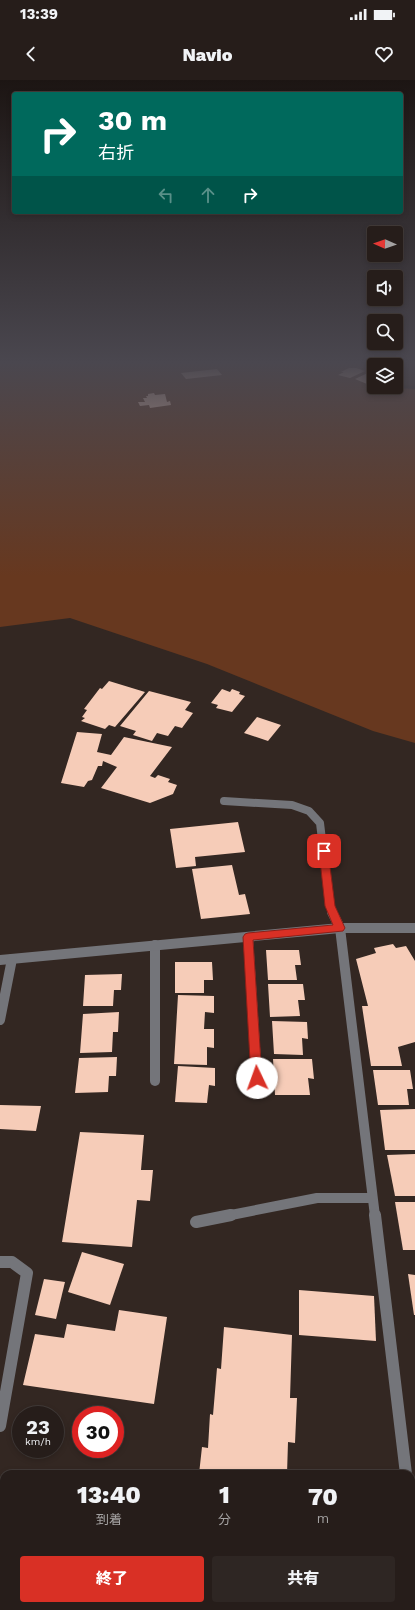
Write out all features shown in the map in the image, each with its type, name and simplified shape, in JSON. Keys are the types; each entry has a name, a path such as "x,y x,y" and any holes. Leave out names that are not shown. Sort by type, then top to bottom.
{"street":[{"path":"224,801 292,805 309,811 320,823 330,906 340,928 406,1470"},
{"path":"0,960 340,928 415,928"},
{"path":"248,937 258,1094"},
{"path":"155,945 155,1081"},
{"path":"0,1020 12,959"},
{"path":"196,1222 317,1198 372,1198"},
{"path":"0,1262 12,1262 27,1274 0,1426"}],"shaded area":[{"path":"0,433 415,433 415,743 373,731 207,664 70,618 0,627"}],"building":[{"path":"109,681 145,692 115,727 109,725 105,729 81,721 85,718 82,717 87,710 84,709 100,688 102,689"},
{"path":"222,689 230,692 232,689 245,696 232,712 216,708 218,705 211,703"},
{"path":"149,691 191,702 185,710 193,713 182,728 175,726 168,736 157,733 152,741 133,735 136,731 120,726"},
{"path":"257,717 281,725 268,741 244,733"},
{"path":"77,732 102,734 97,752 111,755 124,737 172,747 150,776 155,778 158,775 170,779 168,782 177,785 173,794 150,803 101,788 117,767 103,761 102,766 98,766 92,780 88,781 84,787 61,783"},
{"path":"238,822 245,852 195,857 196,866 176,868 170,829"},
{"path":"232,865 239,895 245,894 250,914 201,919 192,869"},
{"path":"393,944 396,948 406,946 415,961 415,1042 398,1047 402,1066 371,1066 362,1006 368,1006 356,959 376,953 374,948"},
{"path":"266,950 299,950 301,965 295,965 297,980 268,980"},
{"path":"175,962 212,962 213,980 204,980 204,993 175,993"},
{"path":"122,974 121,990 114,990 113,1006 83,1006 85,975"},
{"path":"268,984 303,984 305,1000 298,1000 300,1016 270,1017"},
{"path":"178,995 214,996 214,1013 205,1012 204,1029 214,1029 214,1048 207,1047 207,1065 174,1064"},
{"path":"119,1012 118,1032 113,1032 112,1052 80,1053 83,1014"},
{"path":"272,1021 307,1022 308,1039 302,1038 303,1055 274,1054"},
{"path":"117,1057 116,1076 109,1076 108,1092 75,1093 79,1058"},
{"path":"273,1059 312,1059 314,1079 308,1078 310,1095 275,1095"},
{"path":"178,1066 215,1068 215,1086 209,1085 207,1103 175,1102"},
{"path":"373,1070 410,1070 413,1089 407,1089 409,1105 378,1105"},
{"path":"0,1105 41,1106 36,1131 0,1129"},
{"path":"415,1109 415,1150 385,1150 380,1110"},
{"path":"80,1132 144,1135 141,1170 153,1170 150,1201 137,1200 132,1247 62,1242"},
{"path":"415,1154 415,1196 395,1196 387,1155"},
{"path":"395,1202 415,1202 415,1250 403,1250"},
{"path":"82,1252 124,1264 110,1305 68,1292"},
{"path":"408,1274 415,1275 415,1315 414,1315"},
{"path":"44,1279 65,1282 56,1319 35,1315"},
{"path":"299,1290 374,1296 376,1341 299,1335"},
{"path":"119,1310 167,1317 154,1404 23,1385 35,1334 64,1338 67,1324 115,1331"},
{"path":"224,1327 292,1335 290,1398 297,1398 295,1443 288,1442 287,1470 199,1470 202,1447 208,1448 210,1414 213,1415 217,1368 221,1369"}],"route":[{"path":"257,1078 248,937 340,928 330,906 324,851"}]}
